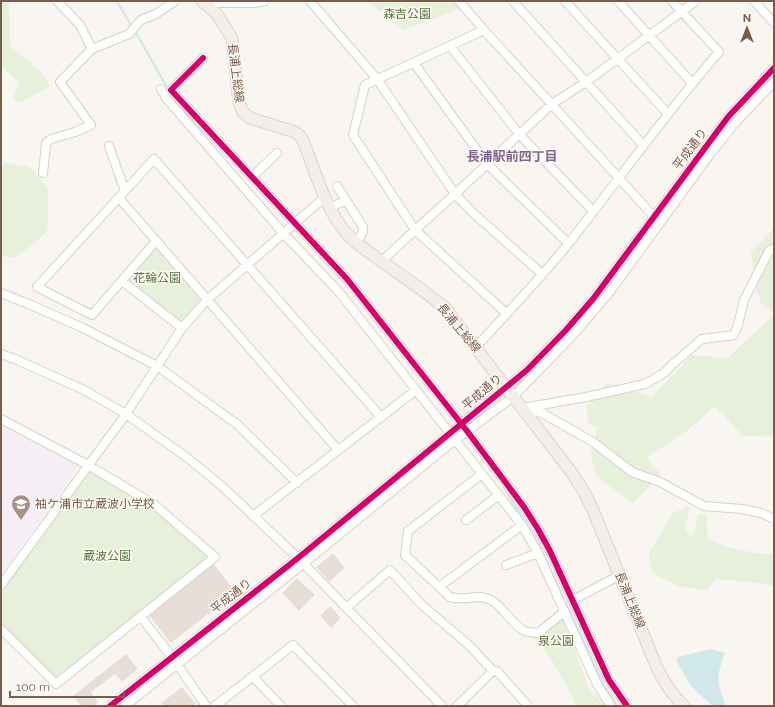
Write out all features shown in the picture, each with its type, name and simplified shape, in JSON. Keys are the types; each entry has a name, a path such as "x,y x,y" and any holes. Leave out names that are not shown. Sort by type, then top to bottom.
{"main road":[{"name":"長浦上総線","path":"203,2 216,13 232,38 239,103 243,112 250,118 295,132 301,137 330,208 347,234 381,262 419,287 442,306 476,347 505,387 572,472 584,492 620,574 657,668 663,680 684,706"}],"street":[{"path":"57,1 80,25 92,49"},
{"path":"43,173 46,143 51,139 75,132 91,124 60,82 92,49 129,34 141,20 156,14 175,1"},
{"path":"203,2 255,3 265,1"},
{"path":"310,1 377,79 455,194 472,212 542,274"},
{"path":"459,1 660,223"},
{"path":"513,1 643,145"},
{"path":"566,1 668,114"},
{"path":"618,1 692,83"},
{"path":"476,347 568,243 692,83 719,52 672,1"},
{"path":"381,262 552,104 586,82 696,1"},
{"path":"754,1 774,23"},
{"path":"484,30 365,84 352,135 414,230 506,313"},
{"path":"450,46 520,135 593,211"},
{"path":"203,58 171,90 347,279 467,431 524,507 550,551 609,680 627,706"},
{"path":"414,63 487,164 568,243"},
{"name":"平成通り","path":"110,706 174,661 300,561 452,437 461,424 527,370 566,330 608,280 728,117 774,68"},
{"name":"平成通り","path":"452,437 467,431 513,397 574,334 609,293 725,135 759,96 774,82"},
{"path":"161,89 166,98 283,233 339,292 522,525 538,553 597,684 611,706"},
{"path":"109,146 125,191"},
{"path":"252,177 276,153"},
{"path":"156,241 92,314 38,287 154,159 381,417"},
{"path":"337,186 363,227 364,232 362,236 355,242"},
{"path":"1,585 126,414 182,328 207,300 325,197"},
{"path":"119,198 338,450"},
{"path":"330,208 346,200"},
{"path":"523,408 586,397 645,384 664,373 702,339 734,335 744,300 769,251 774,248"},
{"path":"122,281 182,328"},
{"path":"1,294 83,328 157,366 238,425 297,483"},
{"path":"1,354 84,390 126,414 189,459 224,488 300,561 442,706"},
{"path":"253,516 416,390"},
{"path":"523,408 542,413 593,442 632,472 660,482 704,506 761,513 774,520"},
{"path":"1,419 88,465 155,505 214,557 56,684 1,630"},
{"path":"482,474 408,531 405,555 450,597 454,599 476,597 493,601 524,631 538,633 564,612"},
{"path":"466,520 499,494"},
{"path":"439,587 522,525"},
{"path":"506,565 538,553"},
{"path":"346,608 390,570 422,606 471,647 493,670 497,671 528,706"},
{"path":"558,599 572,597 620,574"},
{"path":"141,616 206,706"},
{"path":"215,706 293,645 353,706"},
{"name":"平成通り","path":"125,706 174,661"},
{"path":"457,706 493,670"},
{"path":"253,677 281,706"}],"shaded area":[{"name":"袖ケ浦市立蔵波小学校","path":"1,426 79,465 1,576"}],"green space":[{"path":"1,1 6,1 9,3 10,46 43,73 50,86 22,102 13,100 19,82 1,66"},
{"name":"森吉公園","path":"367,1 459,1 464,7 404,30"},
{"path":"5,162 30,167 48,188 48,224 46,233 15,258 1,256 1,169"},
{"path":"774,228 774,314 761,303 755,285 751,252"},
{"name":"花輪公園","path":"156,241 207,300 182,328 122,281"},
{"path":"774,314 774,435 743,436 715,406 688,430 646,458 662,475 632,503 596,476 591,454 597,428 588,422 587,405 607,383 652,397 692,355 728,358"},
{"name":"蔵波公園","path":"88,465 155,505 215,557 56,684 1,626 1,592"},
{"path":"690,506 685,528 691,537 695,532 698,514 706,514 708,539 740,550 774,555 774,586 751,582 715,579 707,590 681,587 653,574 649,558 650,551 673,513"},
{"name":"泉公園","path":"560,618 564,618 589,689 605,706 576,706 551,659 539,643 533,638 540,635"}],"water":[{"path":"710,649 725,653 718,680 720,691 726,706 713,706 697,692 689,683 676,660 678,657"}],"building":[{"path":"333,554 344,568 329,581 317,567"},
{"path":"212,563 235,592 171,642 148,613"},
{"path":"297,579 314,595 299,610 283,593"},
{"path":"330,607 340,618 331,627 321,616"},
{"path":"126,655 137,669 122,681 115,673 90,692 97,702 92,706 82,706 74,696"},
{"path":"182,688 195,704 192,706 164,706 162,703"}],"waterway":[{"path":"117,1 132,27"},
{"path":"135,31 169,91"},
{"path":"320,256 346,284"},
{"path":"508,495 537,541 604,686 617,706"}],"cycle path":[{"path":"203,58 171,90 347,279 467,431 524,507 550,551 609,680 627,706"},
{"path":"110,706 298,558 527,370 566,330 593,299 728,117 774,68"}],"place":[{"name":"袖ケ浦市立蔵波小学校","path":"21,521"}],"district":[{"name":"長浦駅前四丁目","path":"512,156"}]}
